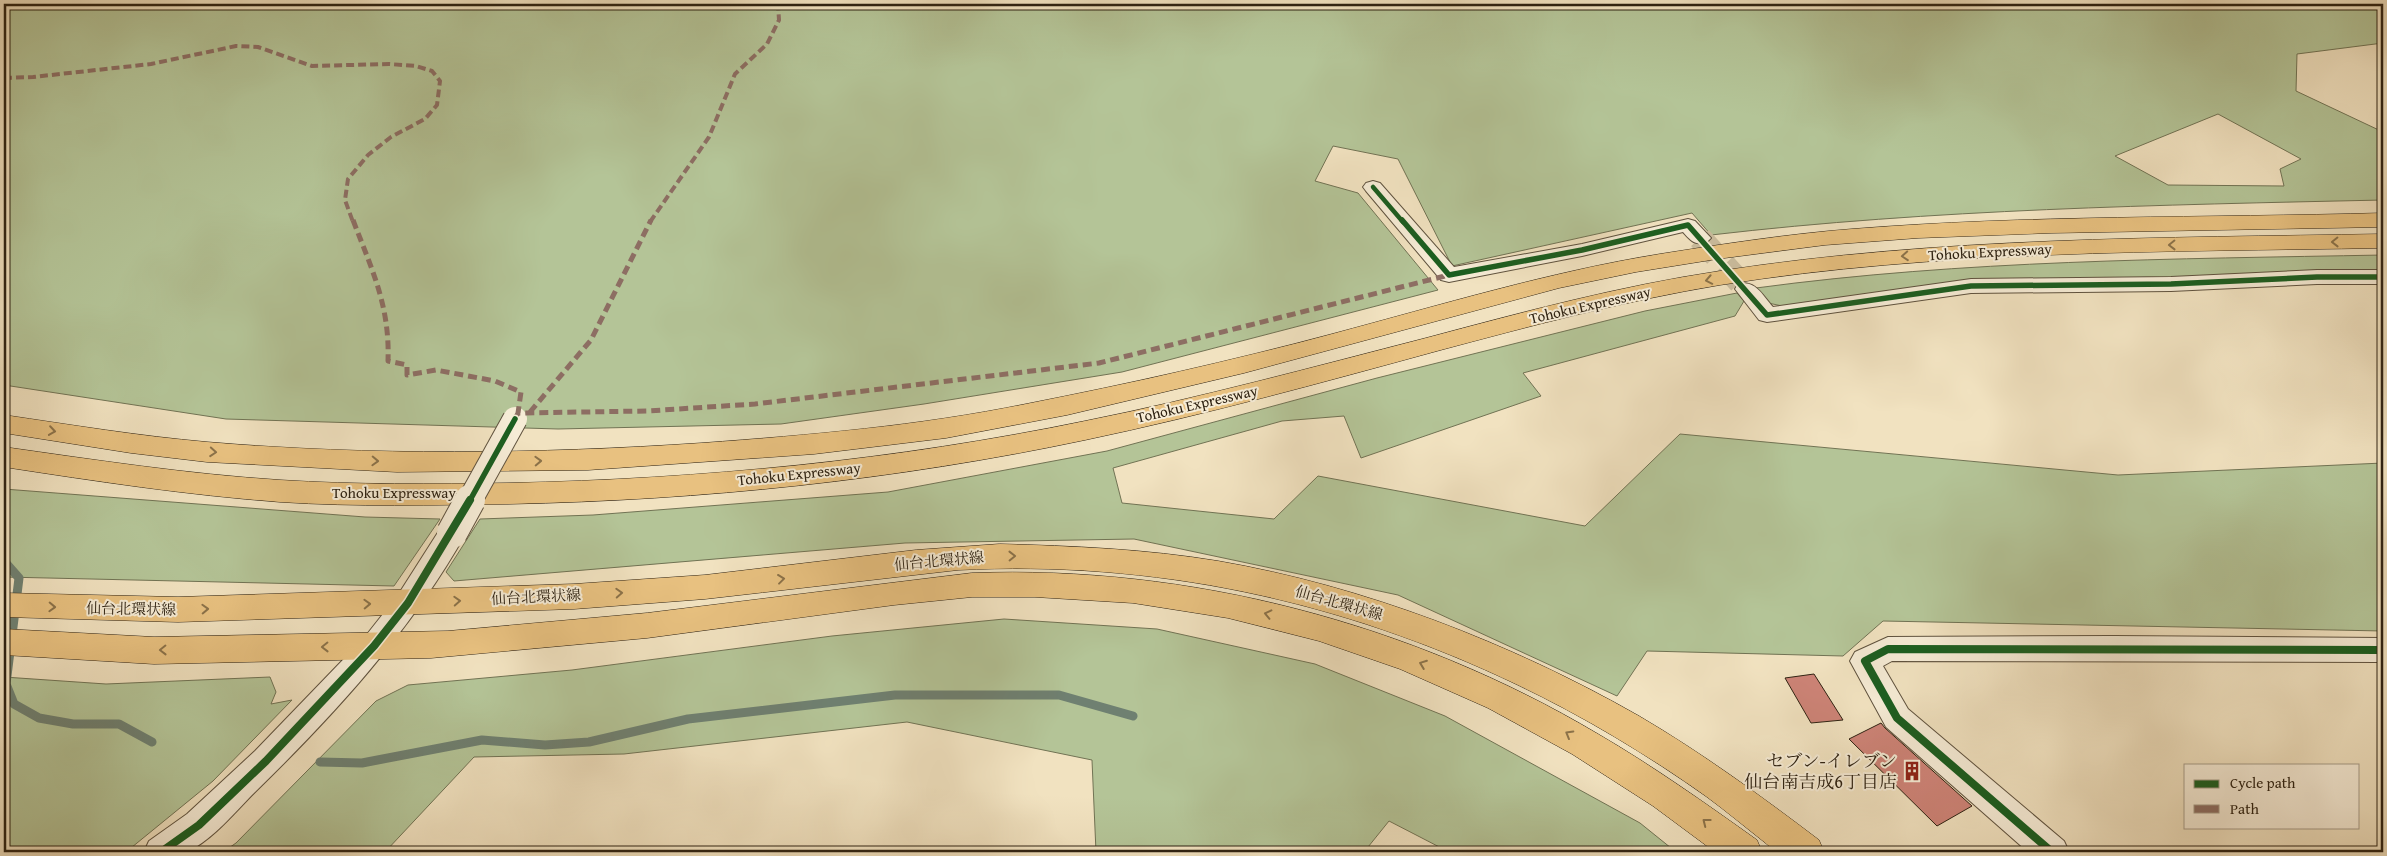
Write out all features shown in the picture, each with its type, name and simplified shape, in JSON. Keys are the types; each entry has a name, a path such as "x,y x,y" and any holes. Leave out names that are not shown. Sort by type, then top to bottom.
{"main road":[{"name":"Tohoku Expressway","path":"4,424 202,452 306,459 396,462 524,462 630,458 777,448 863,440 982,422 1115,395 1250,363 1547,284 1633,266 1791,242 1910,232 2028,227 2383,220"},
{"name":"Tohoku Expressway","path":"4,457 168,480 306,492 380,495 523,494 652,488 710,483 798,475 925,459 1037,441 1230,398 1578,306 1713,279 1796,266 1890,257 2037,249 2383,241"},
{"name":"仙台北環状線","path":"4,605 138,610 408,603 668,590 931,560 997,556 1121,559 1223,574 1333,600 1396,620 1467,647 1530,675 1658,745 1732,794 1806,852"},
{"name":"仙台北環状線","path":"4,642 134,650 444,644 648,625 909,591 976,585 1078,586 1143,590 1220,603 1302,622 1372,645 1454,676 1535,715 1619,763 1694,813 1744,852"}],"street":[{"path":"1373,187 1449,275 1582,250 1688,225 1700,238"},
{"path":"1746,289 1767,314 1971,286 2172,284 2317,277 2383,278"},
{"path":"161,852 199,825 266,761 374,646 408,603 452,533 515,420"},
{"path":"2052,852 1897,718 1865,661 1888,649 2383,650"}],"green space":[{"path":"4,4 2383,4 2383,43 2297,54 2296,91 2383,132 2383,200 2131,206 1963,214 1795,226 1711,235 1692,213 1452,266 1398,159 1333,146 1315,181 1358,193 1438,290 1122,372 924,404 781,424 558,429 226,419 4,385","holes":["2218,114 2301,159 2280,169 2284,186 2168,185 2115,156"]},
{"path":"2383,255 2383,273 2204,278 2004,279 1787,307 1768,303 1756,288 1834,279 1990,266 2069,262"},
{"path":"1737,293 1744,301 1735,316 1523,373 1541,396 1361,458 1344,416 1282,421 1113,468 1122,503 1274,519 1318,476 1585,526 1680,434 2118,475 2383,463 2383,631 1883,621 1843,656 1647,651 1617,696 1398,595 1134,539 905,543 454,581 446,572 480,519 593,515 888,492 1107,451 1377,378 1645,311"},
{"path":"4,489 365,517 440,519 394,586 4,577"},
{"path":"1004,619 1157,629 1315,664 1445,716 1640,823 1676,852 1449,852 1389,821 1364,852 1096,852 1092,760 907,722 624,754 474,757 385,852 223,852 236,843 376,701 408,685 572,670 832,636"},
{"path":"4,677 106,684 270,677 276,692 271,704 292,700 213,781 126,852 4,852"}],"building":[{"path":"1814,674 1843,720 1811,723 1785,678"},
{"name":"セブン-イレブン 仙台南吉成6丁目店","path":"1881,723 1972,806 1937,826 1849,739"}],"waterway":[{"path":"4,561 19,578 6,684 14,704 39,718 73,724 119,724 152,742"},
{"path":"320,762 362,763 482,740 545,745 589,742 688,719 895,695 1059,695 1133,716"}],"tunnel":[{"path":"1700,238 1746,289"}],"marked path":[{"path":"530,412 591,340 648,224 709,137 735,74 767,44 779,20 778,4"},
{"path":"4,78 33,77 151,64 236,46 258,47 312,66 389,64 416,66 432,71 440,81 437,105 425,119 391,137 368,155 348,179 345,200 381,293 389,333 388,361 407,365 407,375 436,370 495,381 521,392 518,413"},
{"path":"515,419 518,413 647,411 755,404 1099,363 1449,275"}],"cycle path":[{"path":"1373,187 1449,275 1582,250 1688,225 1767,315 1971,286 2171,284 2317,277 2383,277"},
{"path":"161,852 199,825 266,761 374,646 408,603 452,533 515,419"},
{"path":"2052,852 1897,718 1865,661 1888,649 2383,650"}],"place":[{"name":"セブン-イレブン 仙台南吉成6丁目店","path":"1912,771"}]}
